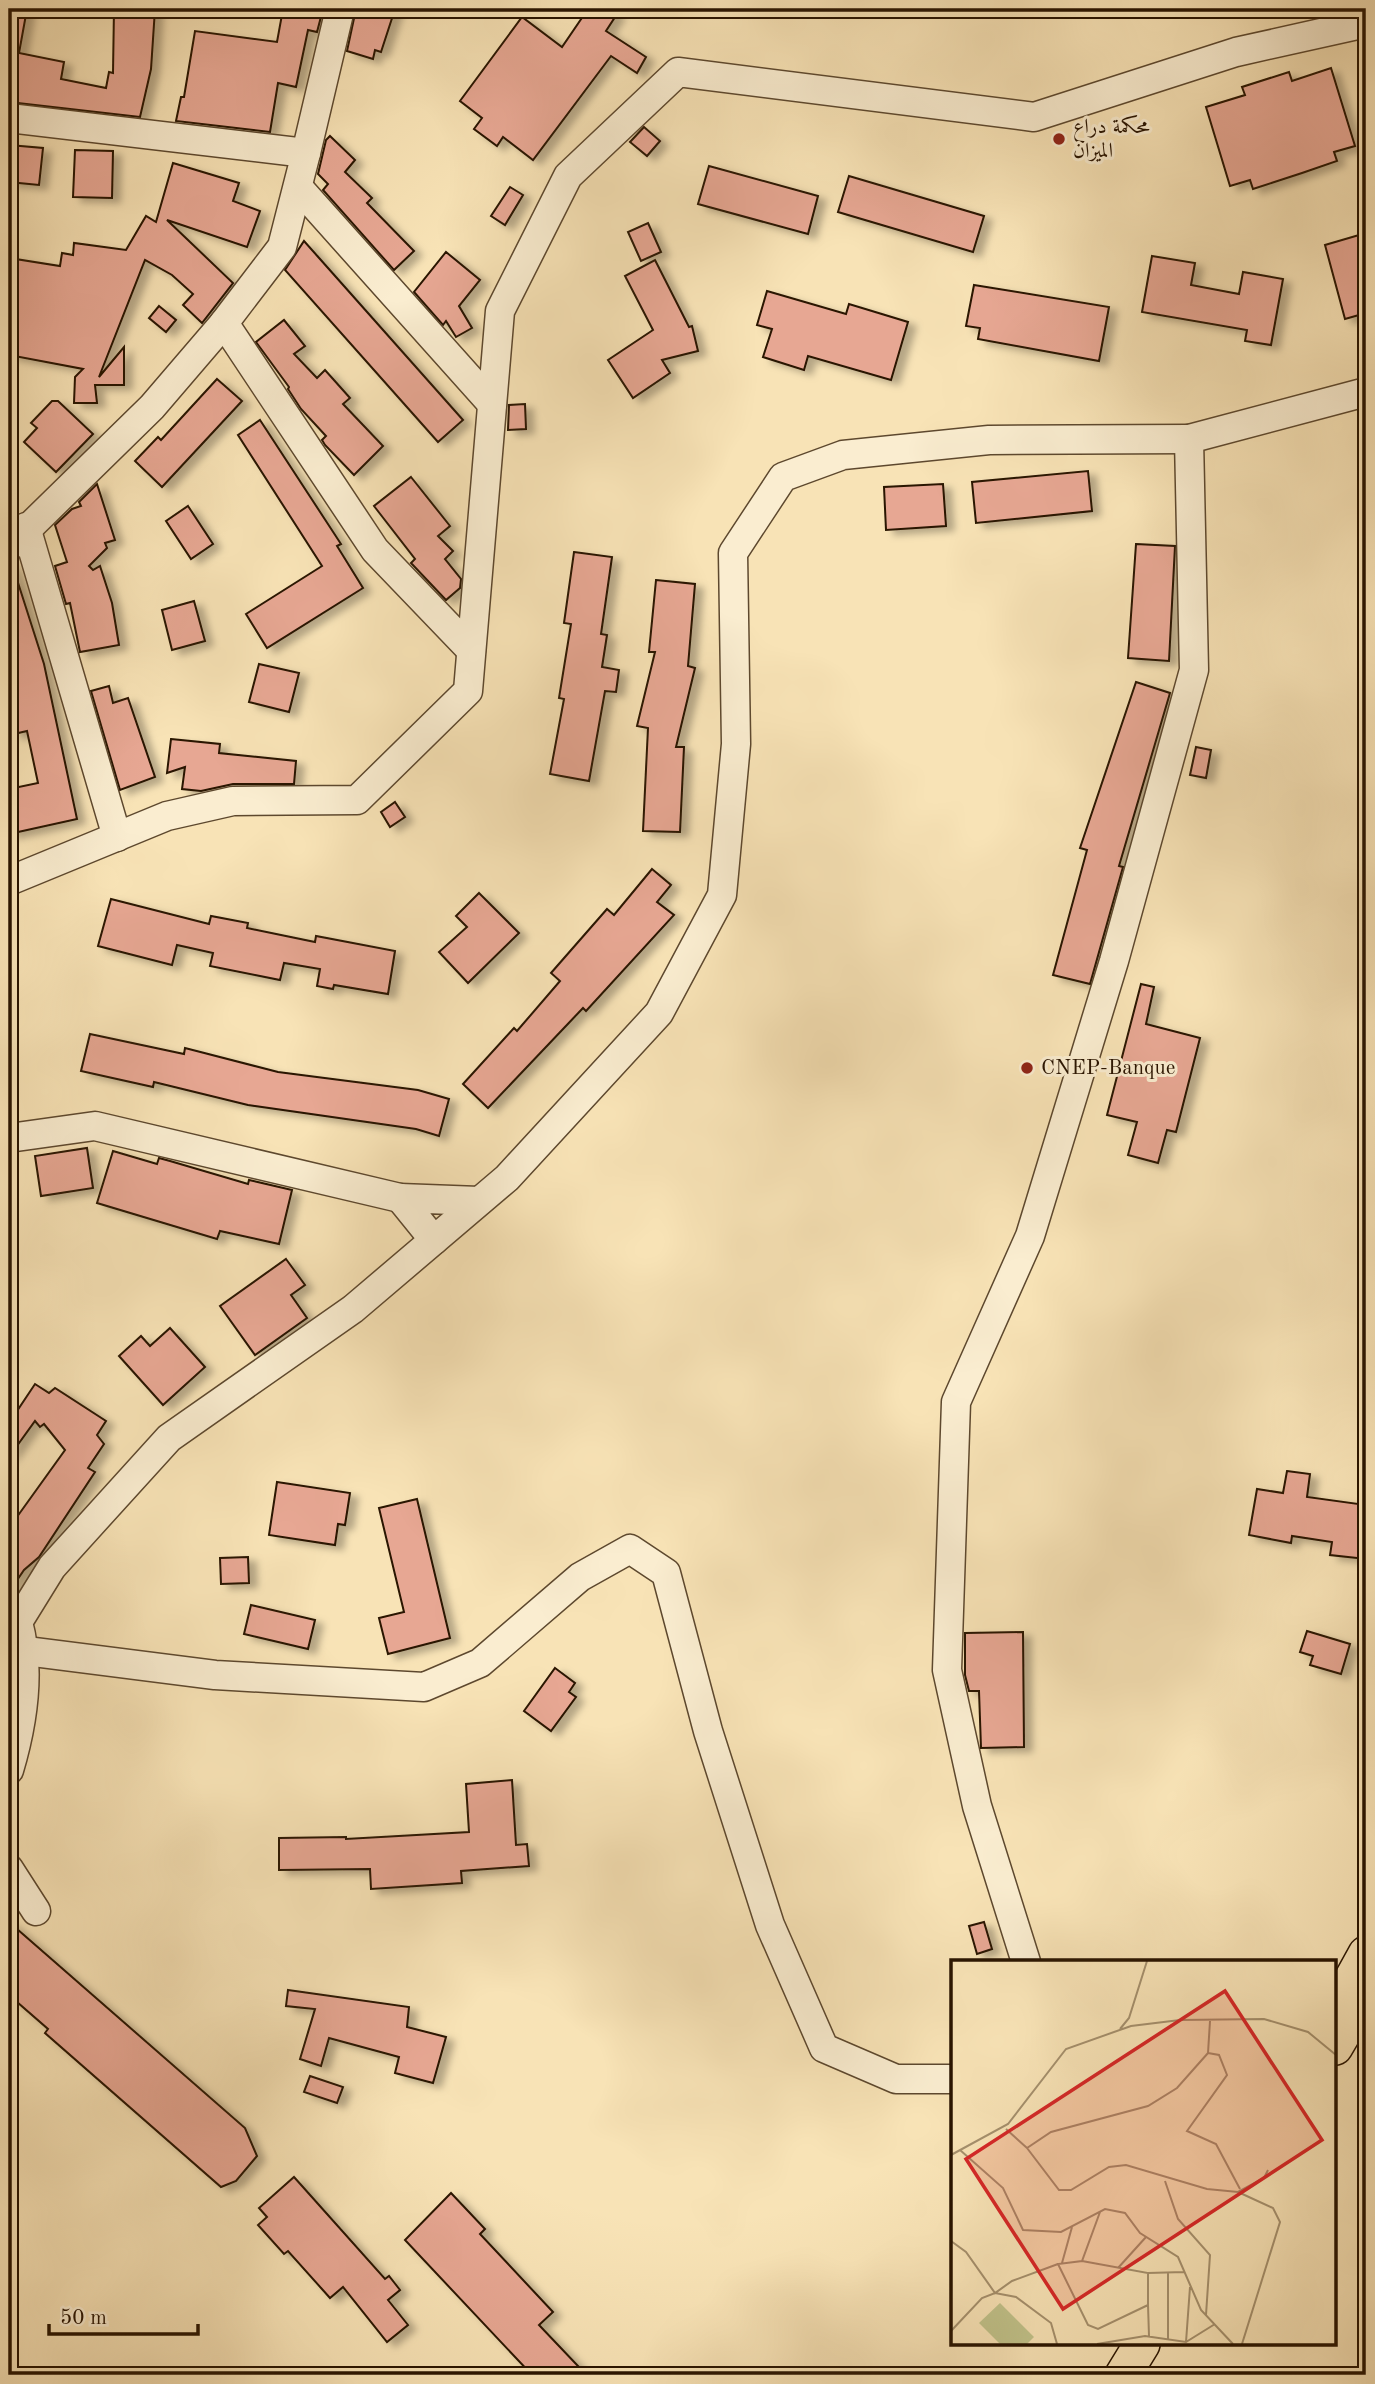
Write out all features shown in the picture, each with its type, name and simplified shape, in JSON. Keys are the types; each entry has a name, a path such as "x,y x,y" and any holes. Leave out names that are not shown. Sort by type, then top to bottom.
{"main road":[{"path":"1336,2008 1366,1954"},
{"path":"1336,2045 1366,1994"},
{"path":"1122,2375 1141,2346"}],"street":[{"path":"117,837 18,537 152,407 224,323 282,247 340,9"},
{"path":"9,881 167,817 233,801 357,800 468,691 500,312 568,176 678,72 1034,117 1236,52 1366,23"},
{"path":"9,118 306,153"},
{"path":"298,187 492,404"},
{"path":"224,323 375,550 471,650"},
{"path":"9,1770 19,1737 18,1636 52,1567 169,1438 353,1308 507,1178 659,1013 722,895 736,744 733,553 783,477 843,455 989,440 1189,439 1366,393"},
{"path":"1025,1960 977,1806 947,1670 956,1402 1030,1236 1114,961 1194,670 1189,439"},
{"path":"9,1138 95,1126 400,1198 479,1201"},
{"path":"400,1198 434,1240"},
{"path":"18,1636 215,1675 424,1687 480,1663 580,1577 630,1549 666,1573 708,1731 770,1925 824,2048 896,2079 951,2079"},
{"path":"9,1869 37,1911"}],"building":[{"path":"9,9 27,9 19,53 64,62 61,79 106,88 109,72 113,73 114,9 155,9 151,69 140,117 9,102"},
{"path":"283,9 323,9 317,32 308,30 296,87 278,83 270,132 176,121 181,97 184,97 195,31 277,42"},
{"path":"356,9 395,9 381,52 375,50 373,59 347,51"},
{"path":"588,9 609,9 617,14 606,31 646,57 637,73 611,56 533,160 503,137 497,146 474,129 482,118 460,101 522,17 562,47"},
{"path":"1331,68 1355,146 1334,152 1337,161 1253,189 1250,180 1230,186 1206,107 1245,95 1242,87 1289,72 1292,81"},
{"path":"644,127 660,141 647,156 630,142"},
{"path":"330,136 355,160 345,172 372,198 367,203 414,251 394,270 323,190 328,184 318,174 326,140"},
{"path":"9,145 43,148 39,185 9,182"},
{"path":"75,150 113,151 112,198 73,197"},
{"path":"173,163 239,183 233,201 260,211 247,247 167,220 233,283 202,323 183,305 193,294 172,275 145,260 99,377 124,347 124,385 95,385 97,403 74,403 75,377 83,369 9,355 9,258 60,266 62,253 73,255 74,243 126,250 146,216 156,222"},
{"path":"709,166 818,196 808,234 698,204"},
{"path":"849,176 984,216 973,252 838,212"},
{"path":"510,187 523,195 505,225 491,216"},
{"path":"648,223 661,252 641,261 628,232"},
{"path":"1359,235 1366,263 1366,313 1345,319 1325,245"},
{"path":"304,241 463,420 438,442 285,270"},
{"path":"446,252 480,280 459,306 472,328 456,337 446,321 443,325 414,292"},
{"path":"1152,256 1195,263 1191,285 1239,294 1243,272 1283,279 1271,345 1245,341 1247,330 1142,312"},
{"path":"655,260 689,327 692,326 698,351 662,360 670,373 633,398 608,360 653,330 625,276"},
{"path":"974,285 1109,307 1099,361 978,339 980,328 966,326"},
{"path":"767,291 846,314 849,304 908,322 891,380 808,356 804,370 763,357 772,329 757,325"},
{"path":"159,306 176,320 166,332 149,318"},
{"path":"284,320 305,346 294,354 317,378 325,370 350,398 343,404 383,446 354,475 325,445 322,440 326,436 301,409 289,387 256,342"},
{"path":"217,379 242,401 162,487 135,461 158,437 161,440"},
{"path":"52,401 58,401 93,434 56,472 24,442 37,428 31,423"},
{"path":"525,404 526,429 508,430 509,405"},
{"path":"260,420 341,544 337,546 363,588 267,648 246,614 322,566 238,435"},
{"path":"1088,471 1092,511 976,523 972,482"},
{"path":"411,477 450,526 438,536 453,551 445,559 461,579 460,588 446,600 411,563 415,559 374,506"},
{"path":"97,484 115,540 105,543 107,548 89,566 93,570 100,566 112,603 119,645 80,652 70,603 66,604 55,566 67,562 55,525 72,509 81,506 79,502"},
{"path":"943,484 946,526 886,530 884,487"},
{"path":"188,506 213,544 191,559 166,521"},
{"path":"1136,544 1175,546 1169,661 1128,658"},
{"path":"574,552 612,557 601,634 607,635 602,667 619,670 616,692 605,691 589,781 550,774 564,699 559,698 571,624 564,623"},
{"path":"9,564 12,564 44,664 77,819 9,834 9,789 38,783 27,731 14,734 9,711 9,698 14,697 9,682"},
{"path":"656,580 695,584 688,666 695,668 676,747 684,747 680,832 643,831 648,728 637,726 655,652 649,652"},
{"path":"194,601 205,641 172,650 162,610"},
{"path":"259,664 299,673 289,712 249,702"},
{"path":"1136,682 1170,693 1119,866 1123,867 1090,984 1053,975 1087,850 1080,848"},
{"path":"109,686 113,703 128,698 155,777 120,790 91,691"},
{"path":"171,739 220,744 219,753 296,761 294,784 233,784 201,791 182,789 185,767 167,773"},
{"path":"1196,747 1211,750 1206,778 1190,775"},
{"path":"395,802 405,817 390,827 381,812"},
{"path":"652,869 671,885 657,902 674,915 586,1011 583,1008 488,1108 463,1084 514,1028 517,1031 560,981 551,973 607,909 614,915"},
{"path":"479,893 519,933 468,983 439,952 467,927 456,916"},
{"path":"111,899 209,924 211,916 248,923 247,928 315,942 316,936 395,951 388,994 334,985 333,989 317,986 320,969 284,963 280,980 210,966 213,953 177,945 172,965 98,946"},
{"path":"1141,984 1154,987 1146,1024 1200,1038 1176,1132 1167,1130 1158,1163 1128,1155 1137,1122 1107,1115"},
{"path":"90,1034 184,1054 185,1048 278,1072 418,1090 449,1099 439,1136 416,1129 248,1105 154,1082 153,1087 81,1071"},
{"path":"87,1148 93,1188 41,1196 35,1156"},
{"path":"113,1151 157,1164 159,1158 248,1184 249,1180 292,1190 279,1244 220,1231 217,1239 97,1203"},
{"path":"286,1259 305,1285 291,1295 307,1318 255,1355 220,1306"},
{"path":"170,1328 205,1367 163,1405 119,1356 141,1336 150,1346"},
{"path":"35,1384 49,1393 55,1388 106,1421 97,1435 104,1444 88,1468 95,1472 39,1557 24,1570 9,1592 9,1528 65,1450 44,1424 40,1427 35,1421 9,1457 9,1405 17,1411"},
{"path":"1287,1471 1310,1474 1307,1497 1366,1505 1366,1559 1330,1555 1332,1542 1292,1536 1291,1543 1249,1535 1257,1489 1283,1493"},
{"path":"277,1482 350,1493 345,1525 338,1524 335,1545 269,1535"},
{"path":"417,1499 450,1638 388,1654 379,1618 404,1612 379,1508"},
{"path":"248,1557 249,1583 221,1584 220,1558"},
{"path":"251,1605 315,1620 308,1649 244,1634"},
{"path":"1307,1631 1350,1644 1341,1674 1310,1665 1313,1656 1300,1652"},
{"path":"1023,1632 1024,1747 981,1748 979,1691 969,1691 965,1675 965,1633"},
{"path":"555,1668 575,1683 569,1692 576,1697 551,1731 524,1711"},
{"path":"512,1780 516,1845 527,1844 529,1866 461,1871 462,1883 371,1889 370,1869 279,1870 279,1838 346,1839 469,1832 466,1784"},
{"path":"9,1922 245,2128 257,2156 236,2181 221,2187 45,2033 48,2029 9,1995"},
{"path":"984,1922 992,1949 977,1954 969,1926"},
{"path":"288,1990 409,2007 407,2027 446,2037 433,2083 395,2073 399,2057 329,2038 321,2066 300,2059 315,2009 286,2006"},
{"path":"310,2076 343,2087 337,2103 304,2092"},
{"path":"294,2177 385,2279 389,2276 400,2290 388,2300 408,2325 387,2342 343,2287 330,2298 288,2251 284,2254 258,2225 267,2217 259,2208"},
{"path":"451,2193 485,2229 480,2234 553,2312 539,2325 578,2366 569,2375 532,2375 405,2240"}],"place":[{"name":"محكمة دراع الميزان","path":"1059,139"},
{"name":"CNEP-Banque","path":"1027,1068"}]}
